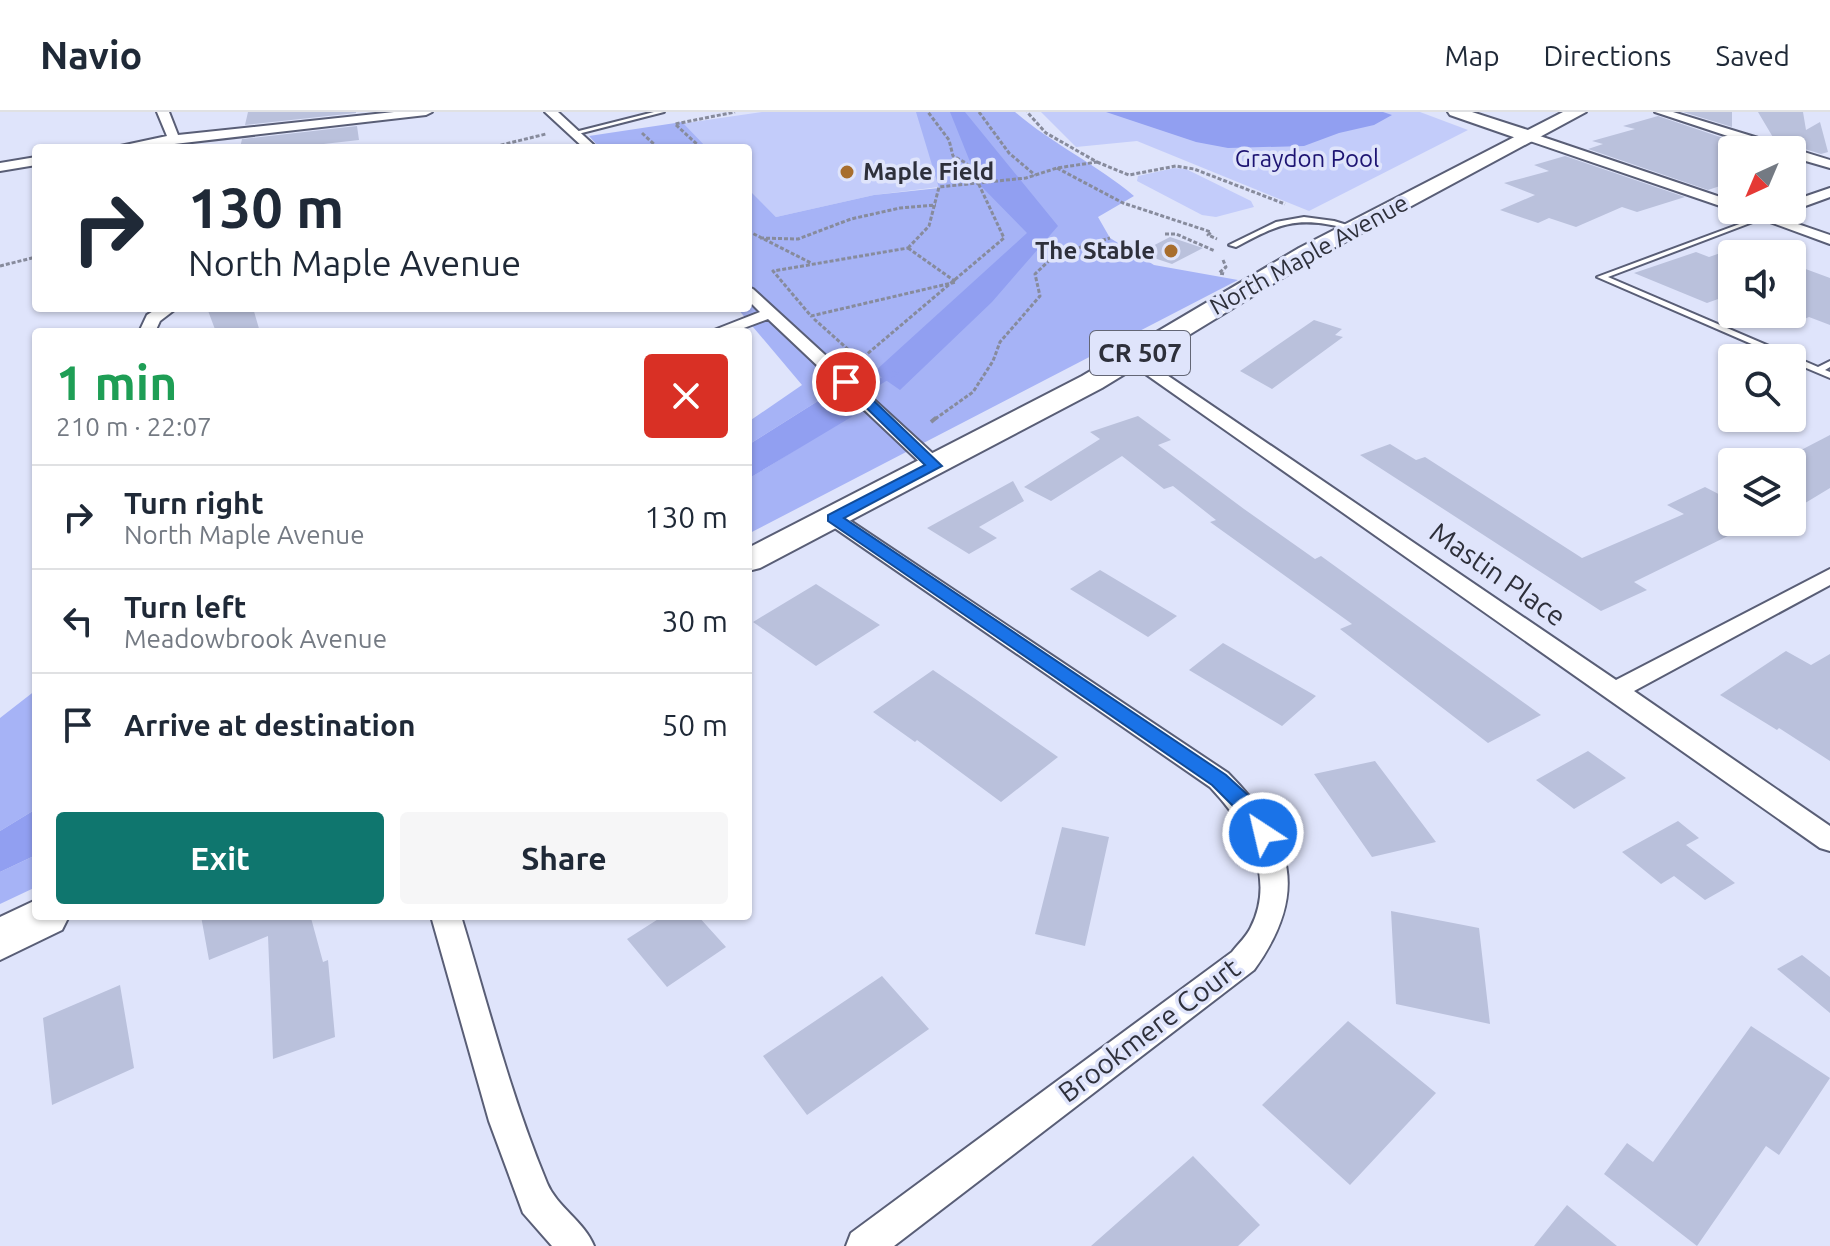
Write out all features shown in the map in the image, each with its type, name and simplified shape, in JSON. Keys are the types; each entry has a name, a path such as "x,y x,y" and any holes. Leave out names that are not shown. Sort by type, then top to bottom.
{"main road":[{"path":"1456,112 1528,136"},
{"name":"North Maple Avenue","path":"752,559 935,466 1133,357 1353,228 1577,112"},
{"path":"0,940 38,920"}],"street":[{"path":"163,112 174,139"},
{"path":"142,144 426,112"},
{"path":"551,112 587,144"},
{"path":"1661,112 1738,136"},
{"path":"1528,136 1718,201"},
{"path":"1806,157 1830,164"},
{"path":"0,167 32,162"},
{"path":"1806,201 1830,192"},
{"path":"1783,224 1830,240"},
{"path":"752,296 935,466"},
{"path":"149,328 153,318 163,312"},
{"path":"728,328 771,313"},
{"name":"Mastin Place","path":"1133,357 1830,840"},
{"name":"Brookmere Court","path":"833,518 1219,780 1244,804 1263,833 1273,863 1275,897 1265,932 1243,961 864,1246"},
{"path":"1615,691 1830,576"},
{"path":"447,920 506,1121 536,1200 576,1246"}],"lane":[{"path":"571,130 661,112"},
{"path":"1233,245 1278,221 1297,218 1311,218 1353,228"},
{"path":"1744,224 1601,277 1758,344"},
{"path":"1818,370 1830,364"},
{"path":"1806,365 1830,375"}],"path":[{"path":"697,144 675,124 735,112"},
{"path":"928,112 949,140 953,156 967,163 979,184 989,207 1003,227 1004,238 956,282 903,321 860,360 811,316 773,271 908,248 929,226 939,187 979,184 1026,178 1057,168 1097,162"},
{"path":"979,112 1009,153 1035,175"},
{"path":"1027,112 1046,133 1097,162 1129,175 1176,166 1194,169 1285,204"},
{"path":"507,144 571,130"},
{"path":"1057,168 1123,203 1211,232 1208,235 1233,245"},
{"path":"760,238 798,239 851,219 900,208 936,205"},
{"path":"752,233 812,264"},
{"path":"1165,234 1176,234 1224,254 1221,257 1226,267 1219,273 1257,283"},
{"path":"931,422 973,392 993,361 1000,342 1040,296 1035,274 1055,255 1110,238"},
{"path":"908,248 956,282"},
{"path":"0,266 32,258"},
{"path":"811,316 956,282"}],"green space":[{"name":"Maple Field","path":"762,112 920,112 939,187 874,195 776,217 752,194 752,144 700,144 679,124"},
{"name":"Graydon Pool","path":"1041,112 1420,112 1468,130 1309,211 1137,141 1076,147"},
{"path":"1174,168 1186,169 1251,201 1254,207 1216,217 1202,215 1137,181 1138,176"}],"shaded area":[{"path":"916,112 1015,112 1134,196 1098,217 1110,238 1154,265 1238,280 752,532 752,477 852,415 829,394 752,442 752,419 802,385 740,312 752,312 752,193 776,217 874,195 939,188"},
{"path":"950,112 965,112 1058,226 992,302 900,390 874,372 1027,233 979,184"},
{"name":"Graydon Pool","path":"1106,112 1383,112 1392,115 1374,125 1304,146 1228,148 1196,142"},
{"path":"682,122 703,144 596,144 589,136"},
{"path":"829,394 853,416 752,477 752,442"},
{"path":"32,693 32,811 0,831 0,718"},
{"path":"32,811 32,857 0,872 0,831"},
{"path":"32,857 32,889 0,904 0,872"}],"building":[{"path":"248,112 356,112 356,113 245,125"},
{"path":"1683,112 1732,112 1732,127"},
{"path":"1758,112 1803,112 1806,130 1820,122 1828,152 1821,154 1806,149 1806,136 1772,136"},
{"path":"1658,116 1718,136 1718,187 1708,190 1588,149 1603,144 1592,141 1635,129 1623,126"},
{"path":"357,126 359,140 324,144 241,144 242,139"},
{"path":"1565,156 1685,197 1637,212 1622,207 1576,227 1549,218 1538,223 1500,210 1535,195 1504,183 1549,171 1534,165"},
{"name":"The Stable","path":"1170,237 1203,248 1172,264 1139,253"},
{"path":"1696,252 1709,257 1718,254 1718,299 1707,303 1634,273"},
{"path":"1806,269 1830,278 1830,325 1806,318"},
{"path":"208,312 254,312 259,328 214,328"},
{"path":"1314,320 1342,329 1335,335 1343,337 1272,389 1240,371"},
{"path":"1138,416 1171,440 1158,445 1244,509 1315,559 1321,556 1541,715 1488,743 1340,629 1352,624 1210,522 1216,520 1173,486 1164,489 1122,456 1051,501 1024,487 1100,439 1090,432"},
{"path":"1830,435 1830,488 1806,503 1806,448"},
{"path":"1390,444 1416,460 1425,457 1582,558 1684,514 1667,505 1705,487 1718,494 1718,536 1728,536 1634,582 1647,590 1601,611 1360,455"},
{"path":"1013,481 1024,501 979,527 997,538 969,554 927,528"},
{"path":"1100,570 1177,616 1148,637 1070,589"},
{"path":"816,584 880,625 816,666 753,622"},
{"path":"1223,643 1316,696 1282,726 1189,670"},
{"path":"1786,651 1811,665 1830,654 1830,761 1720,695"},
{"path":"933,670 1058,757 1001,802 917,740 915,742 873,712"},
{"path":"1588,751 1626,778 1574,809 1536,780"},
{"path":"1375,761 1436,842 1372,857 1314,774"},
{"path":"1678,821 1699,838 1686,845 1735,883 1705,900 1674,876 1661,884 1622,852"},
{"path":"1062,827 1109,837 1085,946 1035,934"},
{"path":"1391,911 1479,928 1490,1024 1396,1004"},
{"path":"202,920 312,920 323,962 328,960 335,1037 273,1059 268,936 209,960"},
{"path":"657,920 702,920 726,947 667,987 627,939"},
{"path":"1802,955 1830,977 1830,1013 1777,969"},
{"path":"882,976 929,1029 807,1115 763,1056"},
{"path":"120,985 134,1068 52,1105 43,1018"},
{"path":"1348,1021 1436,1093 1350,1185 1262,1105"},
{"path":"1751,1026 1830,1078 1779,1155 1766,1146 1697,1246 1604,1174 1627,1143 1653,1162"},
{"path":"1193,1156 1260,1225 1238,1246 1091,1246"},
{"path":"1567,1205 1585,1220 1617,1246 1534,1246"}],"waterway":[{"path":"830,412 895,373"}],"place":[{"name":"Maple Field","path":"847,172"},
{"name":"The Stable","path":"1171,251"}],"route":[{"path":"846,382 935,466 833,518 1219,780 1244,804 1263,833"}]}
